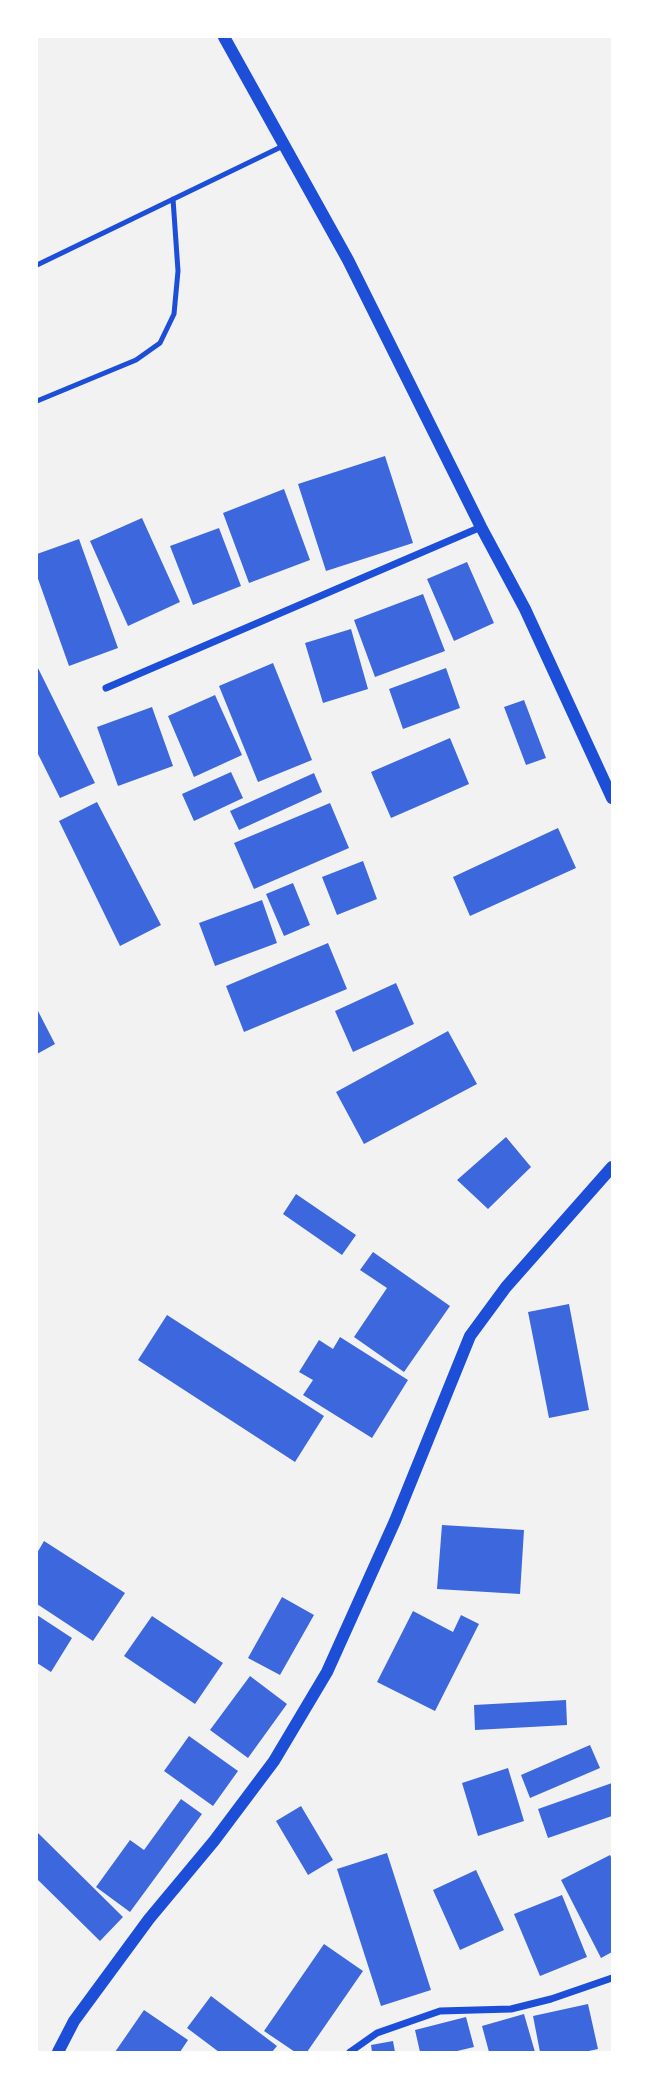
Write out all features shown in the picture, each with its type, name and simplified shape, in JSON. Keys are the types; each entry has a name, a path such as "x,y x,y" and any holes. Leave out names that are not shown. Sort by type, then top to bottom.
{"street":[{"path":"224,37 348,260 524,609 612,798"},
{"path":"106,688 481,527"},
{"path":"58,2052 74,2021 149,1919 214,1841 274,1761 327,1672 395,1521 470,1336 506,1287 612,1167"},
{"path":"350,2052 377,2034 440,2011 511,2009 551,1999 612,1978"}],"lane":[{"path":"37,265 283,146"},
{"path":"37,401 136,360 160,343 174,314 178,271 173,199"}],"building":[{"path":"385,456 413,543 326,571 298,484"},
{"path":"284,489 310,560 249,583 223,513"},
{"path":"142,518 180,602 128,626 90,541"},
{"path":"219,528 241,586 193,605 170,546"},
{"path":"79,539 118,648 69,666 37,576 37,554"},
{"path":"467,562 494,623 454,641 427,579"},
{"path":"423,594 445,651 375,677 354,620"},
{"path":"351,629 368,689 323,703 305,643"},
{"path":"273,663 312,760 258,782 219,686"},
{"path":"37,666 95,783 60,798 37,752"},
{"path":"446,668 460,708 403,729 389,689"},
{"path":"215,695 242,755 194,777 168,716"},
{"path":"524,700 546,758 526,765 504,707"},
{"path":"152,707 173,766 118,786 97,727"},
{"path":"450,738 469,784 391,818 371,772"},
{"path":"231,772 243,798 194,821 182,794"},
{"path":"314,773 322,792 239,830 230,811"},
{"path":"97,802 161,925 120,946 59,821"},
{"path":"330,803 349,848 254,889 234,843"},
{"path":"558,828 576,868 470,916 453,877"},
{"path":"363,861 377,899 337,915 322,877"},
{"path":"293,883 310,925 284,936 266,894"},
{"path":"262,900 277,943 215,966 199,923"},
{"path":"328,943 347,989 244,1032 226,986"},
{"path":"396,983 414,1024 353,1052 335,1011"},
{"path":"37,1009 55,1044 37,1054"},
{"path":"448,1031 477,1084 364,1144 336,1092"},
{"path":"506,1137 531,1167 488,1209 457,1180"},
{"path":"296,1194 356,1235 342,1255 283,1214"},
{"path":"373,1252 450,1306 404,1372 354,1337 387,1288 360,1270"},
{"path":"569,1304 589,1410 549,1418 528,1312"},
{"path":"167,1315 324,1416 295,1462 138,1360"},
{"path":"340,1337 408,1380 372,1438 303,1395 313,1380 299,1372 319,1340 333,1349"},
{"path":"442,1525 524,1530 520,1594 437,1589"},
{"path":"44,1541 125,1593 93,1641 37,1604 37,1553"},
{"path":"282,1597 314,1615 280,1675 248,1658"},
{"path":"413,1611 453,1632 461,1615 479,1624 435,1711 377,1682"},
{"path":"37,1615 72,1638 51,1672 37,1663"},
{"path":"152,1616 223,1663 195,1704 124,1656"},
{"path":"250,1676 287,1704 248,1758 210,1730"},
{"path":"566,1700 567,1725 475,1730 474,1705"},
{"path":"189,1736 238,1771 213,1806 164,1771"},
{"path":"590,1745 600,1768 530,1798 521,1775"},
{"path":"508,1768 524,1821 478,1836 462,1783"},
{"path":"612,1783 612,1816 548,1838 538,1809"},
{"path":"181,1799 202,1814 130,1912 96,1887 130,1840 144,1850"},
{"path":"301,1806 333,1860 308,1875 276,1821"},
{"path":"37,1832 123,1917 100,1941 37,1879"},
{"path":"387,1853 431,1990 381,2006 337,1869"},
{"path":"610,1855 612,1952 601,1958 561,1880"},
{"path":"476,1870 504,1930 460,1950 433,1890"},
{"path":"562,1895 587,1957 540,1976 514,1914"},
{"path":"324,1944 363,1971 307,2052 295,2052 264,2031"},
{"path":"211,1996 277,2046 272,2052 219,2052 187,2028"},
{"path":"588,2004 598,2049 584,2052 540,2052 533,2016"},
{"path":"144,2010 188,2040 180,2052 115,2052"},
{"path":"524,2014 535,2052 489,2052 482,2026"},
{"path":"466,2017 474,2047 453,2052 420,2052 415,2030"},
{"path":"393,2041 395,2052 372,2052 371,2045"}]}
